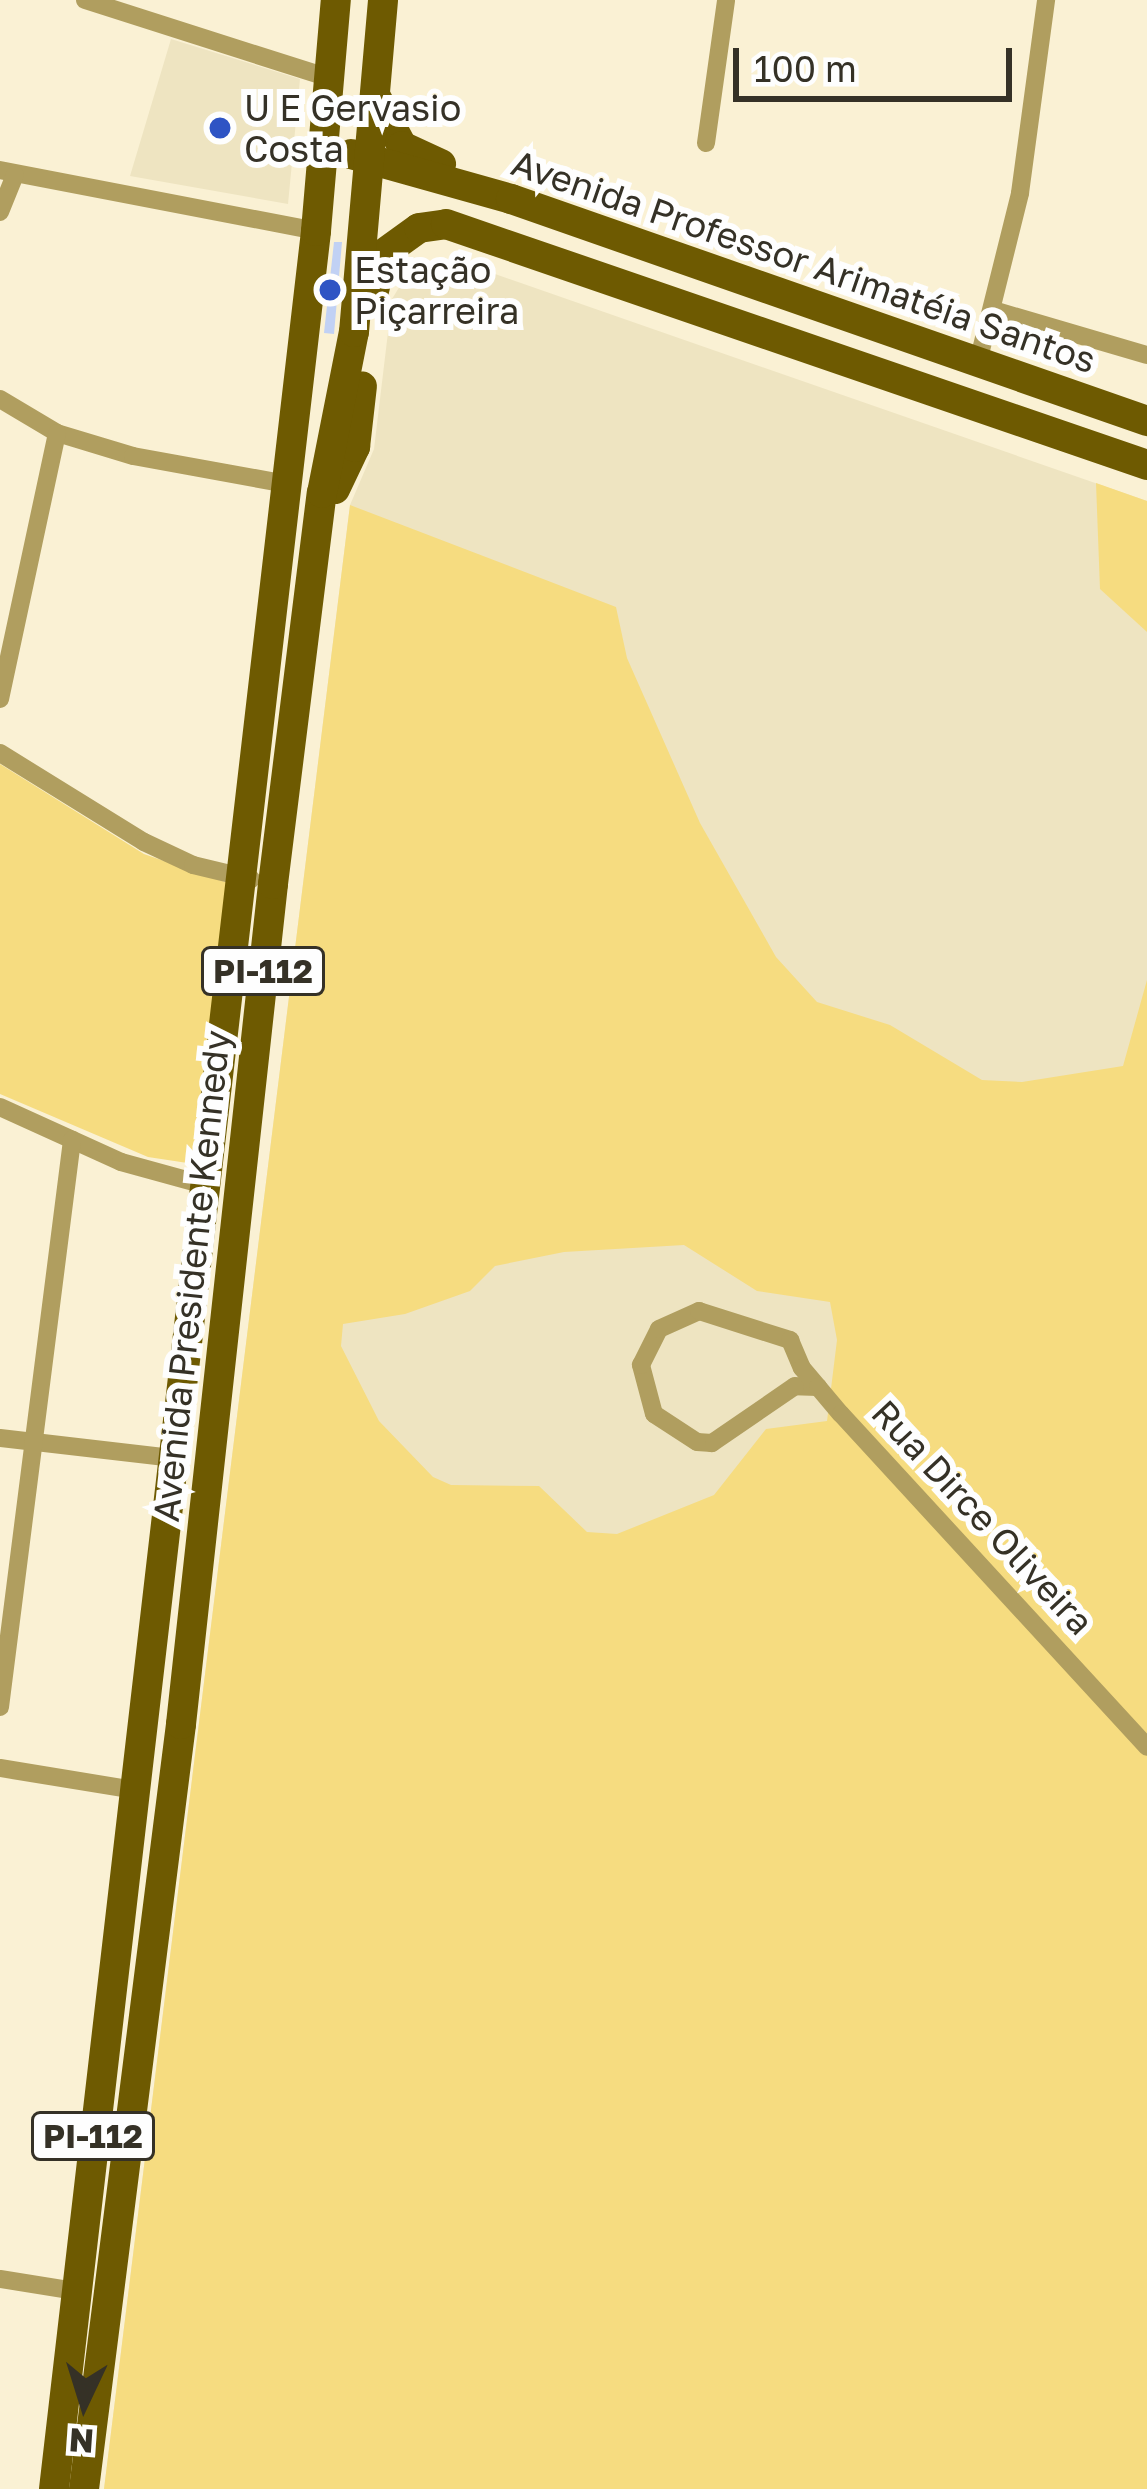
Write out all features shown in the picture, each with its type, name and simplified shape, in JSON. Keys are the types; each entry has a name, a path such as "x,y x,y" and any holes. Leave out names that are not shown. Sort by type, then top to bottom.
{"main road":[{"name":"Avenida Presidente Kennedy","path":"54,2489 201,1184 316,231 336,0"},
{"name":"Avenida Presidente Kennedy","path":"84,2489 318,523 354,332 365,158 382,0"},
{"path":"374,84 379,112 402,146 511,199"},
{"path":"321,163 331,153 365,158"},
{"name":"Avenida Professor Arimatéia Santos","path":"365,158 511,199 1113,410 1147,426"},
{"path":"318,523 355,447 383,254 419,228 470,229 1147,464"},
{"path":"1103,449 1147,453"},
{"path":"109,1991 146,1996"},
{"path":"98,2086 133,2089"}],"street":[{"path":"85,0 326,76"},
{"path":"706,143 726,0"},
{"path":"978,362 1020,193 1046,0"},
{"path":"0,212 8,172 316,231"},
{"path":"993,310 1147,355"},
{"path":"0,399 57,433 287,484"},
{"path":"0,699 15,658 57,433"},
{"path":"0,753 144,842 273,884"},
{"path":"0,1107 72,1140 201,1184"},
{"path":"0,1707 72,1140"},
{"name":"Rua Dirce Oliveira","path":"818,1387 795,1386 712,1443 697,1442 654,1414 640,1365 659,1329 699,1311 790,1340 818,1387 1147,1747"},
{"path":"0,1438 172,1458"},
{"path":"0,1768 134,1790"},
{"path":"0,2279 76,2291"}],"shaded area":[{"name":"U E Gervasio Costa","path":"171,39 300,79 288,204 130,176"},
{"path":"452,259 1147,501 1147,2489 104,2489 350,505 374,449 392,299 411,268"},
{"path":"1096,483 1147,501 1147,632 1100,589"},
{"path":"350,505 616,607 627,658 700,823 776,957 817,1002 890,1025 982,1080 1022,1082 1123,1066 1147,980 1147,2489 104,2489","holes":["684,1245 757,1291 830,1302 837,1340 827,1421 766,1429 714,1495 617,1534 587,1532 539,1486 451,1485 433,1477 379,1421 341,1346 343,1324 405,1314 470,1291 495,1266 564,1252"]},
{"path":"0,764 144,854 228,883 194,1164 148,1157 0,1094"}],"building":[{"path":"334,242 342,242 334,334 324,333"}],"place":[{"name":"U E Gervasio Costa","path":"220,128"},
{"name":"Estação Piçarreira","path":"330,290"}]}
